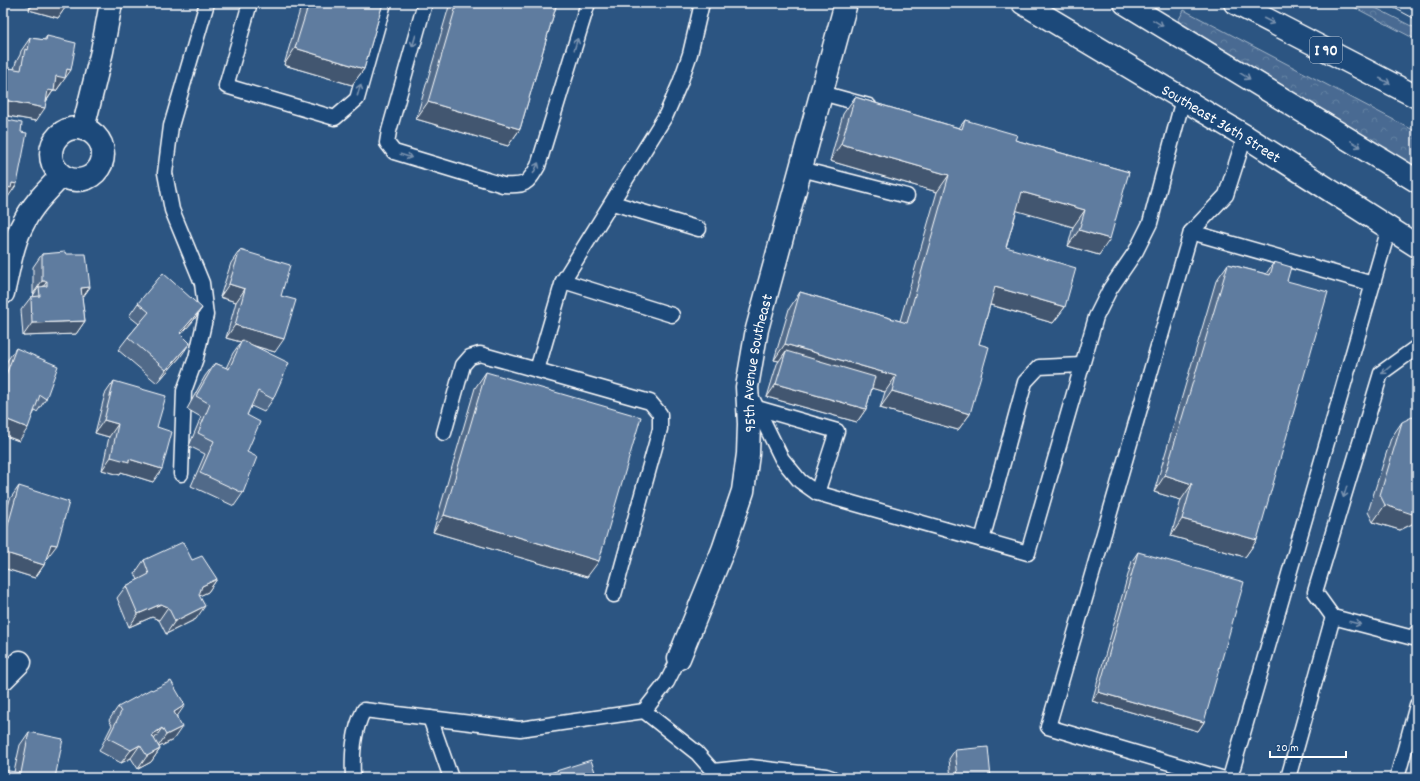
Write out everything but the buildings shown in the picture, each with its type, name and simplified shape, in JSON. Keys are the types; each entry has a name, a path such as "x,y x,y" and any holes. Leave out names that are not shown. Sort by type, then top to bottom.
{"main road":[{"path":"83,129 102,51 111,3"},
{"name":"95th Avenue Southeast","path":"679,658 723,550 743,491 748,454 749,424 747,387 757,329 846,3"},
{"name":"Southeast 36th Street","path":"1023,3 1245,136 1417,246"},
{"path":"1125,3 1417,181"},
{"name":"I 90","path":"1235,3 1417,97"},
{"path":"73,128 83,129 93,133 100,141 104,150 104,161 99,170 91,177 82,181 71,180 61,176 55,168 51,158 52,148 56,139 63,132 73,128"},
{"path":"3,293 15,244 24,221 42,196 61,176"},
{"path":"3,679 20,662"}],"lane":[{"path":"181,474 184,391 196,358 206,315 202,283 172,210 165,172 171,126 207,3"},
{"path":"250,3 226,86 335,118 357,99 384,3"},
{"path":"425,3 389,131 387,143 394,152 503,185 517,186 530,181 538,166 588,3"},
{"path":"537,370 563,281 613,203 666,115 690,54 702,3"},
{"path":"822,93 880,109"},
{"path":"747,387 782,459 800,481 817,492 1028,553 1096,317 1110,289 1136,251 1150,223 1183,99"},
{"path":"1221,778 1048,728 1191,232 1226,195 1245,136"},
{"path":"801,169 907,196"},
{"path":"613,203 699,229"},
{"path":"1230,778 1389,228"},
{"path":"1191,232 1373,284"},
{"path":"563,281 672,315"},
{"path":"1416,640 1333,616 1315,592 1381,373 1417,347"},
{"path":"444,433 463,365 470,357 480,354 650,402 660,414 660,429 614,595"},
{"path":"982,540 1025,382 1039,367 1082,365"},
{"path":"757,408 837,431 817,492"},
{"path":"1288,778 1333,616"},
{"name":"95th Avenue Southeast","path":"644,711 667,682 679,658"},
{"path":"1397,778 1417,705"},
{"path":"353,778 352,752 358,721 364,710 520,729 644,711 697,753 716,774 751,767 832,778"},
{"path":"430,718 451,778"}],"green space":[{"path":"1346,3 1366,3 1417,29 1417,40"},
{"path":"1184,10 1417,132 1417,168 1178,21"}],"tram line":[{"path":"1385,3 1417,20"}]}
